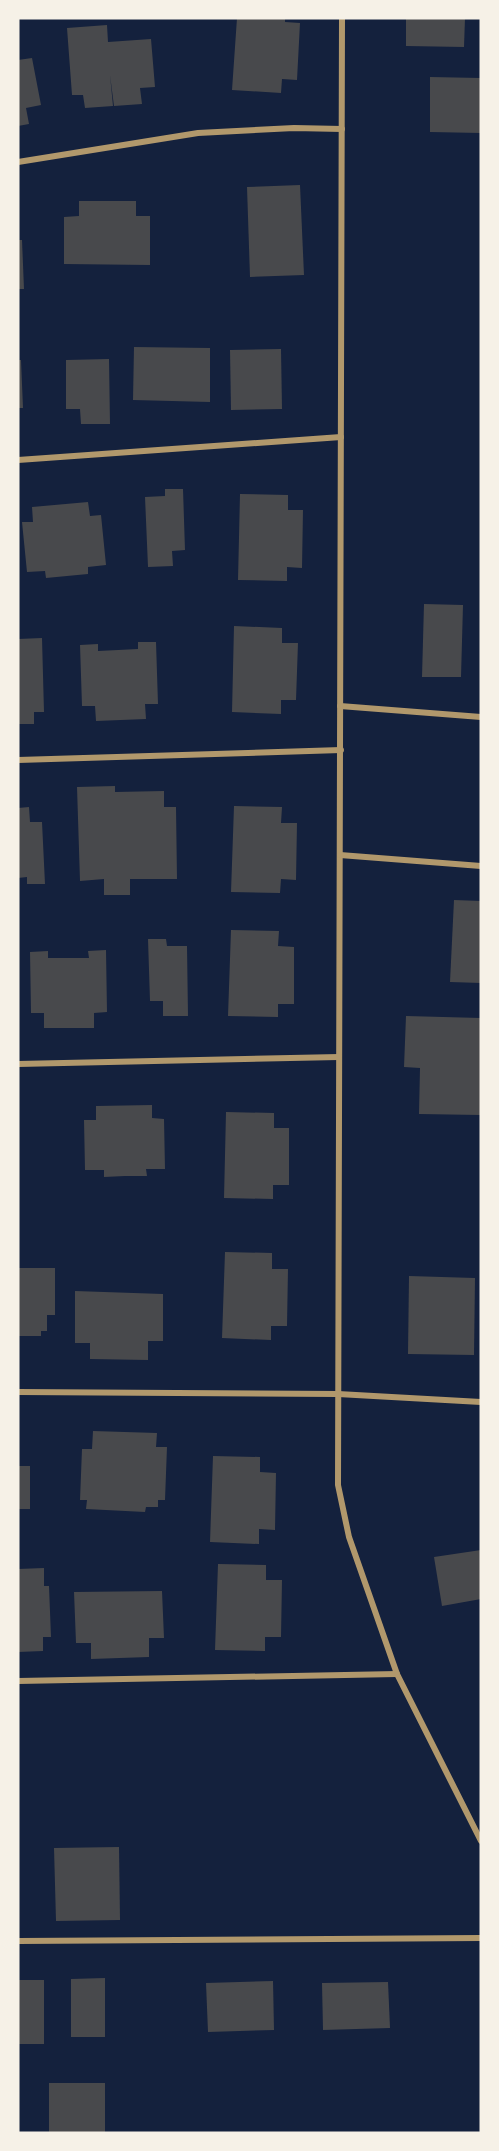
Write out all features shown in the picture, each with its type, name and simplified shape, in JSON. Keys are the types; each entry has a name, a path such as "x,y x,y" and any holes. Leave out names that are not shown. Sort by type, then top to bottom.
{"street":[{"path":"342,18 338,1485 349,1537 397,1674 481,1841"},
{"path":"18,162 198,133 294,128 342,129"},
{"path":"18,460 340,437"},
{"path":"340,706 481,717"},
{"path":"18,760 341,750"},
{"path":"340,855 481,866"},
{"path":"18,1064 339,1057"},
{"path":"18,1392 338,1394 481,1402"},
{"path":"18,1681 397,1674"},
{"path":"18,1941 481,1938"}],"building":[{"path":"237,18 285,18 285,22 300,23 297,80 282,79 281,93 232,90"},
{"path":"406,18 465,18 464,47 406,46"},
{"path":"107,25 108,42 151,39 155,87 140,88 142,104 114,106 110,75 113,106 85,108 83,95 72,95 67,28"},
{"path":"32,58 41,105 26,108 29,124 18,126 18,60"},
{"path":"430,77 481,78 481,133 430,132"},
{"path":"300,185 304,275 250,277 247,187"},
{"path":"79,201 136,201 136,216 150,216 150,265 64,264 64,217 79,216"},
{"path":"18,240 22,240 24,289 18,289"},
{"path":"134,347 210,348 210,402 133,400"},
{"path":"281,349 282,409 231,410 230,350"},
{"path":"109,359 110,424 81,424 80,409 66,409 66,360"},
{"path":"18,360 21,360 23,408 18,408"},
{"path":"165,489 183,489 185,550 172,551 173,566 148,567 145,497 165,496"},
{"path":"240,494 288,495 288,510 303,510 302,568 287,567 287,581 238,580"},
{"path":"88,502 90,516 101,515 106,565 88,567 88,574 46,578 45,571 27,572 22,522 33,522 32,507"},
{"path":"424,604 463,605 461,677 422,677"},
{"path":"234,626 282,628 282,643 298,643 296,700 281,700 281,714 232,712"},
{"path":"42,638 44,712 34,712 34,724 18,724 18,639"},
{"path":"138,642 156,642 158,704 145,704 146,719 96,721 95,706 82,706 80,645 98,644 98,651 138,649"},
{"path":"115,786 115,792 164,791 164,807 176,807 177,879 130,879 130,895 104,895 104,879 80,881 77,787"},
{"path":"234,806 282,807 281,823 297,823 296,880 281,879 280,893 231,892"},
{"path":"29,807 30,822 42,822 45,884 27,884 27,877 18,878 18,808"},
{"path":"454,900 481,901 481,983 450,982"},
{"path":"231,930 279,931 278,946 294,947 294,1004 278,1004 278,1017 228,1016"},
{"path":"148,939 166,939 167,946 187,946 188,1016 163,1016 163,1001 150,1001"},
{"path":"106,950 107,1012 94,1013 94,1028 44,1028 44,1013 31,1013 30,952 48,951 48,958 89,958 88,951"},
{"path":"406,1016 481,1018 480,1115 419,1114 420,1068 404,1067"},
{"path":"152,1105 152,1118 164,1119 165,1169 146,1169 147,1176 104,1177 104,1170 85,1170 84,1120 96,1120 96,1106"},
{"path":"226,1112 274,1113 274,1128 289,1128 289,1185 273,1185 273,1199 224,1198"},
{"path":"225,1252 272,1253 272,1269 288,1269 287,1326 271,1326 271,1340 222,1338"},
{"path":"18,1268 55,1268 55,1315 47,1315 47,1331 41,1331 41,1336 18,1336"},
{"path":"409,1276 475,1278 474,1355 408,1354"},
{"path":"75,1291 163,1294 163,1341 148,1341 148,1360 90,1359 90,1343 75,1343"},
{"path":"93,1431 157,1433 156,1447 167,1447 165,1500 158,1500 158,1507 146,1507 145,1512 86,1509 87,1500 80,1500 82,1449 92,1449"},
{"path":"213,1456 260,1457 260,1472 276,1473 275,1530 259,1529 259,1544 210,1542"},
{"path":"18,1466 30,1466 30,1509 18,1509"},
{"path":"481,1550 481,1599 442,1606 434,1557"},
{"path":"218,1564 266,1565 266,1580 282,1580 281,1637 265,1637 265,1651 215,1650"},
{"path":"44,1568 44,1586 49,1586 51,1637 43,1637 43,1651 18,1652 18,1569"},
{"path":"162,1591 164,1638 149,1638 149,1657 91,1659 91,1643 76,1643 74,1592"},
{"path":"119,1847 120,1920 56,1921 54,1848"},
{"path":"105,1978 105,2037 71,2037 71,1979"},
{"path":"18,1980 44,1980 44,2044 18,2044"},
{"path":"273,1981 274,2030 208,2032 206,1983"},
{"path":"388,1982 390,2028 323,2030 322,1983"},
{"path":"49,2083 105,2083 105,2133 49,2133"}]}
